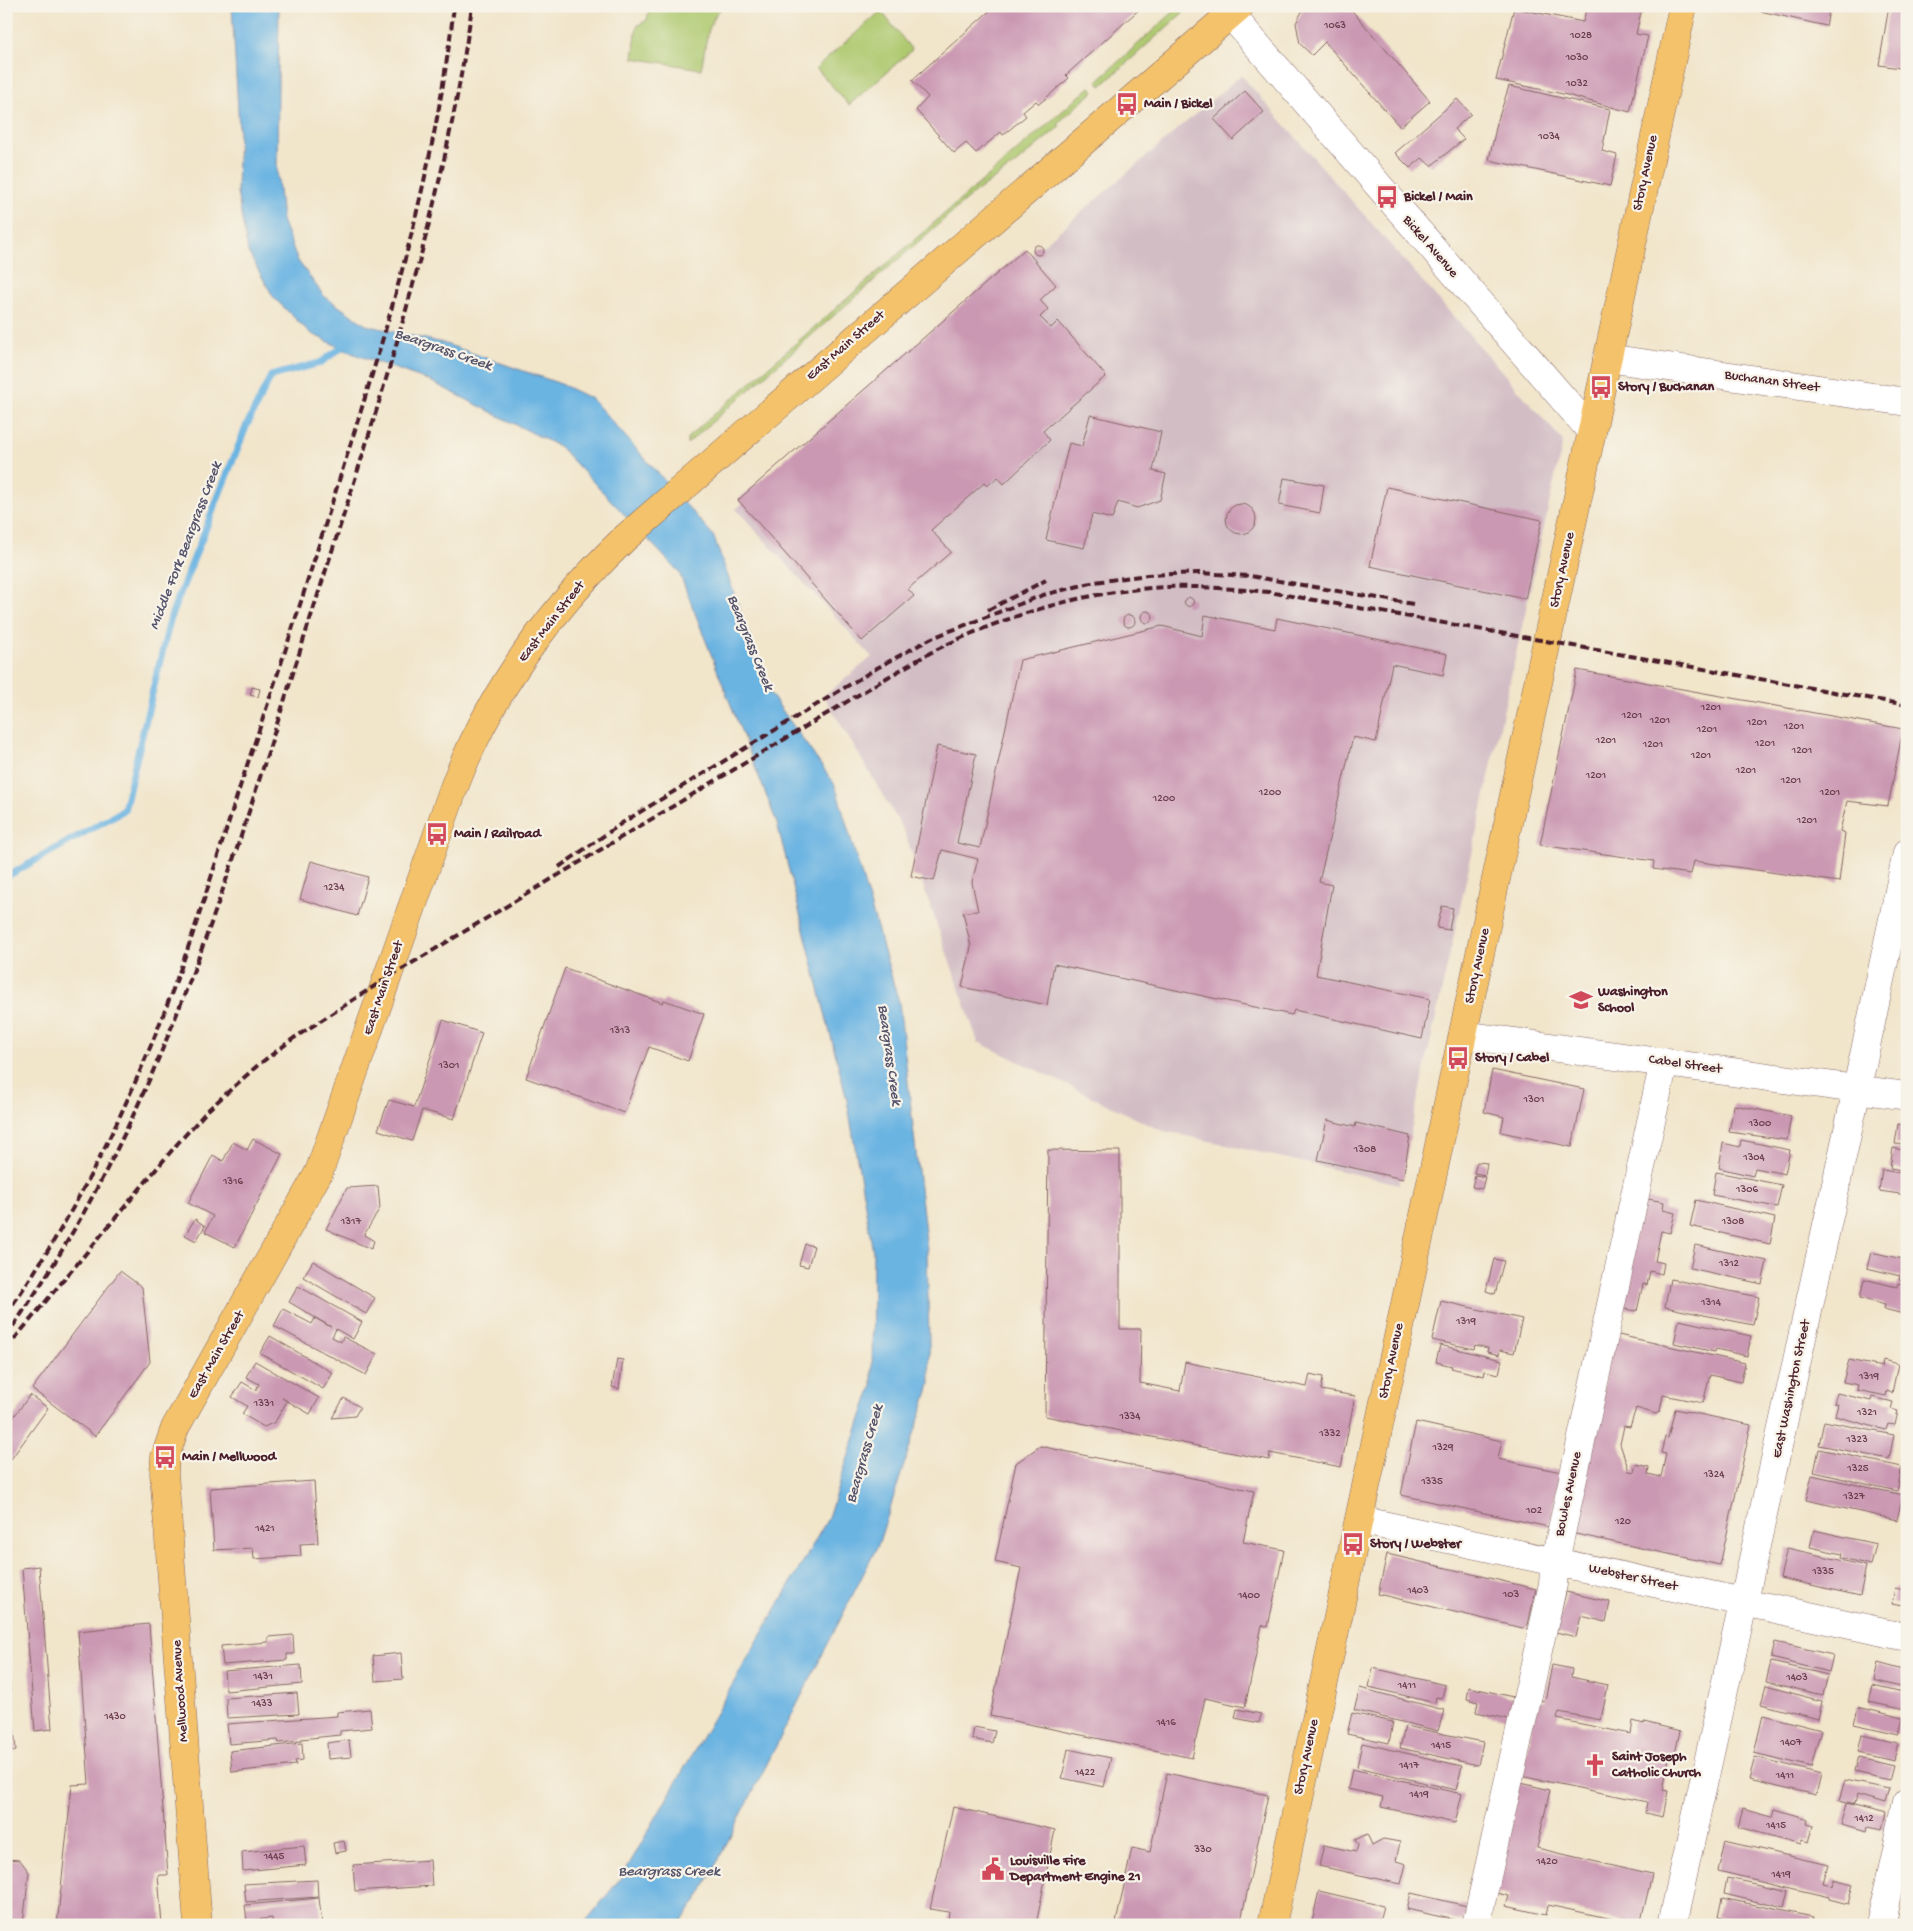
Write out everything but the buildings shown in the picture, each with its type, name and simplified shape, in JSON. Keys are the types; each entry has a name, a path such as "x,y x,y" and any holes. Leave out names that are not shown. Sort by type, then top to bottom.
{"main road":[{"name":"Story Avenue","path":"1272,1925 1683,6"},
{"name":"East Main Street","path":"165,1457 175,1428 320,1172 467,752 490,709 528,650 566,600 594,568 625,538 1235,10"},
{"name":"Mellwood Avenue","path":"165,1457 164,1473 198,1925"}],"street":[{"name":"Bickel Avenue","path":"1235,10 1592,432"},
{"name":"Buchanan Street","path":"1607,358 1907,402"},
{"name":"East Washington Street","path":"1672,1925 1745,1602 1907,853"},
{"name":"Cabel Street","path":"1463,1035 1907,1096"},
{"name":"Bowles Avenue","path":"1476,1925 1553,1584 1555,1561 1664,1062"},
{"name":"Webster Street","path":"1359,1520 1907,1637"},
{"path":"1880,1925 1907,1803"}],"shaded area":[{"path":"1241,75 1563,441 1399,1184 1160,1130 978,1042 904,831 824,696 872,657 736,509"}],"green space":[{"path":"647,6 724,6 710,26 701,69 633,58 637,26 647,20 649,10"},
{"path":"1180,6 1187,6 1186,10 1101,86 1097,81"},
{"path":"881,11 912,50 849,105 816,68"},
{"path":"1090,87 1094,91 1059,122 1059,127 1015,164 973,194 687,444 687,438"}],"water":[{"name":"Beargrass Creek","path":"232,6 279,6 277,169 282,220 298,261 324,296 366,325 443,343 561,384 592,399 713,535 770,693 835,785 899,1002 927,1250 930,1385 878,1545 701,1894 679,1925 583,1925 623,1875 827,1520 872,1386 873,1252 847,1100 777,823 679,572 560,447 430,381 354,354 310,333 274,298 248,252 237,192 239,128"}],"waterway":[{"name":"Middle Fork Beargrass Creek","path":"6,877 124,810 171,616 246,427 271,376 320,363 348,343"}],"railway":[{"path":"6,1314 62,1226 112,1133 154,1037 191,939 300,604 394,300 423,185 435,127 446,67 454,6"},
{"path":"6,1336 59,1255 106,1171 147,1085 184,996 217,907 356,478 403,322 443,166 472,6"},
{"path":"559,867 622,823 877,668 932,638 1043,595 1095,582 1147,575 1198,573 1250,576 1413,604"},
{"path":"988,610 1046,580"},
{"path":"6,1349 178,1143 208,1110 258,1065 294,1038 387,978 888,677 948,644 1000,622 1083,598 1139,589 1192,587 1269,592 1907,705"}],"place":[{"name":"Main / Bickel","path":"1127,104"},
{"name":"Bickel / Main","path":"1387,197"},
{"name":"Story / Buchanan","path":"1601,387"},
{"name":"Main / Railroad","path":"437,834"},
{"name":"Washington School","path":"1581,1000"},
{"name":"Story / Cabel","path":"1458,1058"},
{"name":"Main / Mellwood","path":"165,1457"},
{"name":"Story / Webster","path":"1353,1544"},
{"name":"Saint Joseph Catholic Church","path":"1595,1765"},
{"name":"Louisville Fire Department Engine 21","path":"993,1869"}]}
